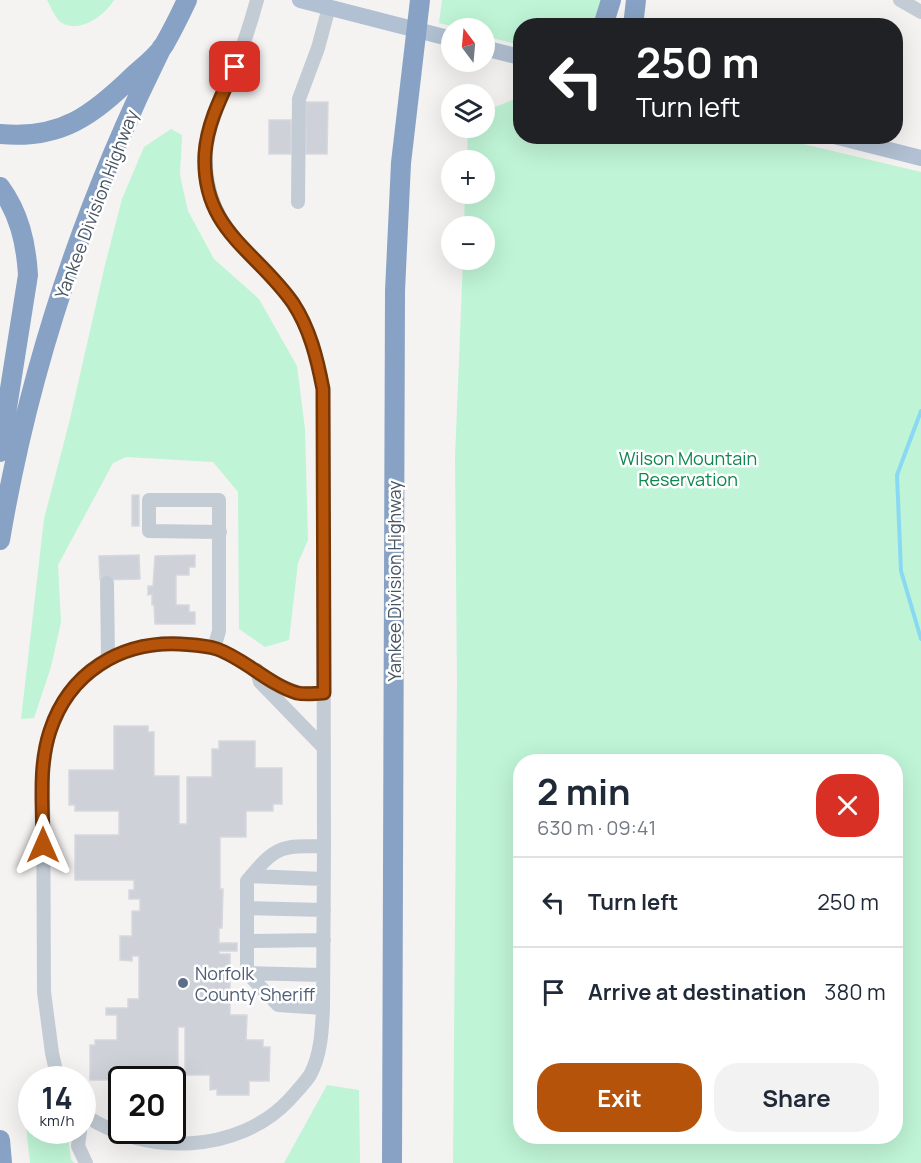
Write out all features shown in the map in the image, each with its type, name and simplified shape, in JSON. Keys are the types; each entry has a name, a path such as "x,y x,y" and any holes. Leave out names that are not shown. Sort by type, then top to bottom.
{"highway":[{"path":"0,134 33,134 53,130 82,119 110,99 162,47 188,0"},
{"path":"605,18 611,0"},
{"path":"634,18 636,0"},
{"name":"Yankee Division Highway","path":"392,1163 395,291 401,163 419,2"},
{"name":"Yankee Division Highway","path":"1,534 29,400 59,295 114,151 162,47"},
{"path":"0,187 18,221 26,252 28,274 0,452"},
{"path":"0,469 1,534"},
{"path":"0,1140 2,1163"}],"main road":[{"path":"300,0 441,36"},
{"path":"495,51 513,55"},
{"path":"866,144 921,158"}],"street":[{"path":"96,1124 140,1140 159,1142 211,1142 258,1126 284,1106 309,1076 321,1038 324,940 323,389 318,360 310,337 293,303 268,273 227,231 212,201 205,167 207,142 213,117 240,53 257,0"},
{"path":"900,0 921,12"},
{"path":"298,202 299,99 318,48 329,8"},
{"path":"214,648 219,631 220,532 219,500 149,500 149,531 220,532"},
{"path":"107,582 108,659"},
{"path":"55,1066 44,992 43,768 50,732 66,699 89,673 108,659 131,649 150,645 195,645 214,648 232,655 281,686 297,693 324,693"},
{"path":"257,670 260,682 323,747"},
{"path":"323,1008 278,1005 247,973 247,881 267,858 280,848 324,846"},
{"path":"251,876 323,879"},
{"path":"248,908 324,910"},
{"path":"247,941 324,940"},
{"path":"247,973 323,975"},
{"path":"78,1144 86,1163"}],"green space":[{"path":"47,0 114,0 92,21 71,26 59,20"},
{"path":"442,0 606,0 599,18 513,18 513,43 495,39 495,18 441,18 441,24 439,23"},
{"name":"Wilson Mountain Reservation","path":"513,100 513,144 803,144 921,172 921,1163 453,1163 457,684 455,458 463,270 495,270 495,216 464,216 465,204 495,204 495,150 467,150 468,138 495,138 495,107"},
{"path":"171,129 182,135 180,175 188,211 214,259 259,299 297,366 305,429 308,540 298,563 289,640 265,647 239,629 238,492 213,462 126,457 113,463 58,565 61,622 51,667 34,718 21,719 44,519 69,423 105,265 122,199 144,147"},
{"path":"327,1085 359,1090 360,1163 284,1163"},
{"path":"28,1144 69,1144 71,1159 74,1163 30,1163"}],"building":[{"path":"306,102 328,102 327,154 306,154"},
{"path":"269,120 291,120 291,154 269,154"},
{"path":"132,495 139,495 139,526 132,526"},
{"path":"139,555 140,579 100,580 99,556"},
{"path":"195,555 195,567 189,567 189,575 176,575 176,605 189,605 189,612 195,612 195,624 155,624 152,594 148,595 148,586 153,586 155,556"},
{"path":"114,726 148,726 148,732 154,732 154,776 179,776 179,824 187,824 187,777 212,777 212,749 219,749 219,741 255,741 255,768 282,768 282,804 273,804 273,811 246,811 246,837 220,837 220,889 223,889 222,928 219,928 219,943 237,943 237,951 219,951 219,954 230,954 230,1015 247,1015 246,1040 263,1040 263,1047 270,1047 269,1081 249,1081 249,1095 217,1095 217,1089 210,1090 210,1075 186,1075 185,1027 178,1027 178,1066 108,1066 108,1080 96,1080 96,1066 90,1066 90,1045 95,1045 95,1040 117,1040 117,1015 106,1015 106,1008 128,1008 128,999 139,999 139,956 132,956 132,961 120,960 120,936 132,936 132,911 140,911 140,899 129,899 129,890 134,890 134,880 75,880 75,835 119,835 119,811 75,811 75,805 69,805 69,770 114,770"}],"waterway":[{"path":"921,411 897,475 901,571 921,639"}],"place":[{"name":"Norfolk County Sheriff","path":"183,983"}],"route":[{"path":"43,845 43,768 46,744 55,718 66,699 89,673 119,653 150,645 195,645 214,648 232,655 281,686 297,693 324,693 323,389 318,360 310,337 293,303 268,273 235,241 219,218 212,201 205,167 207,142 213,117 235,67"}]}
